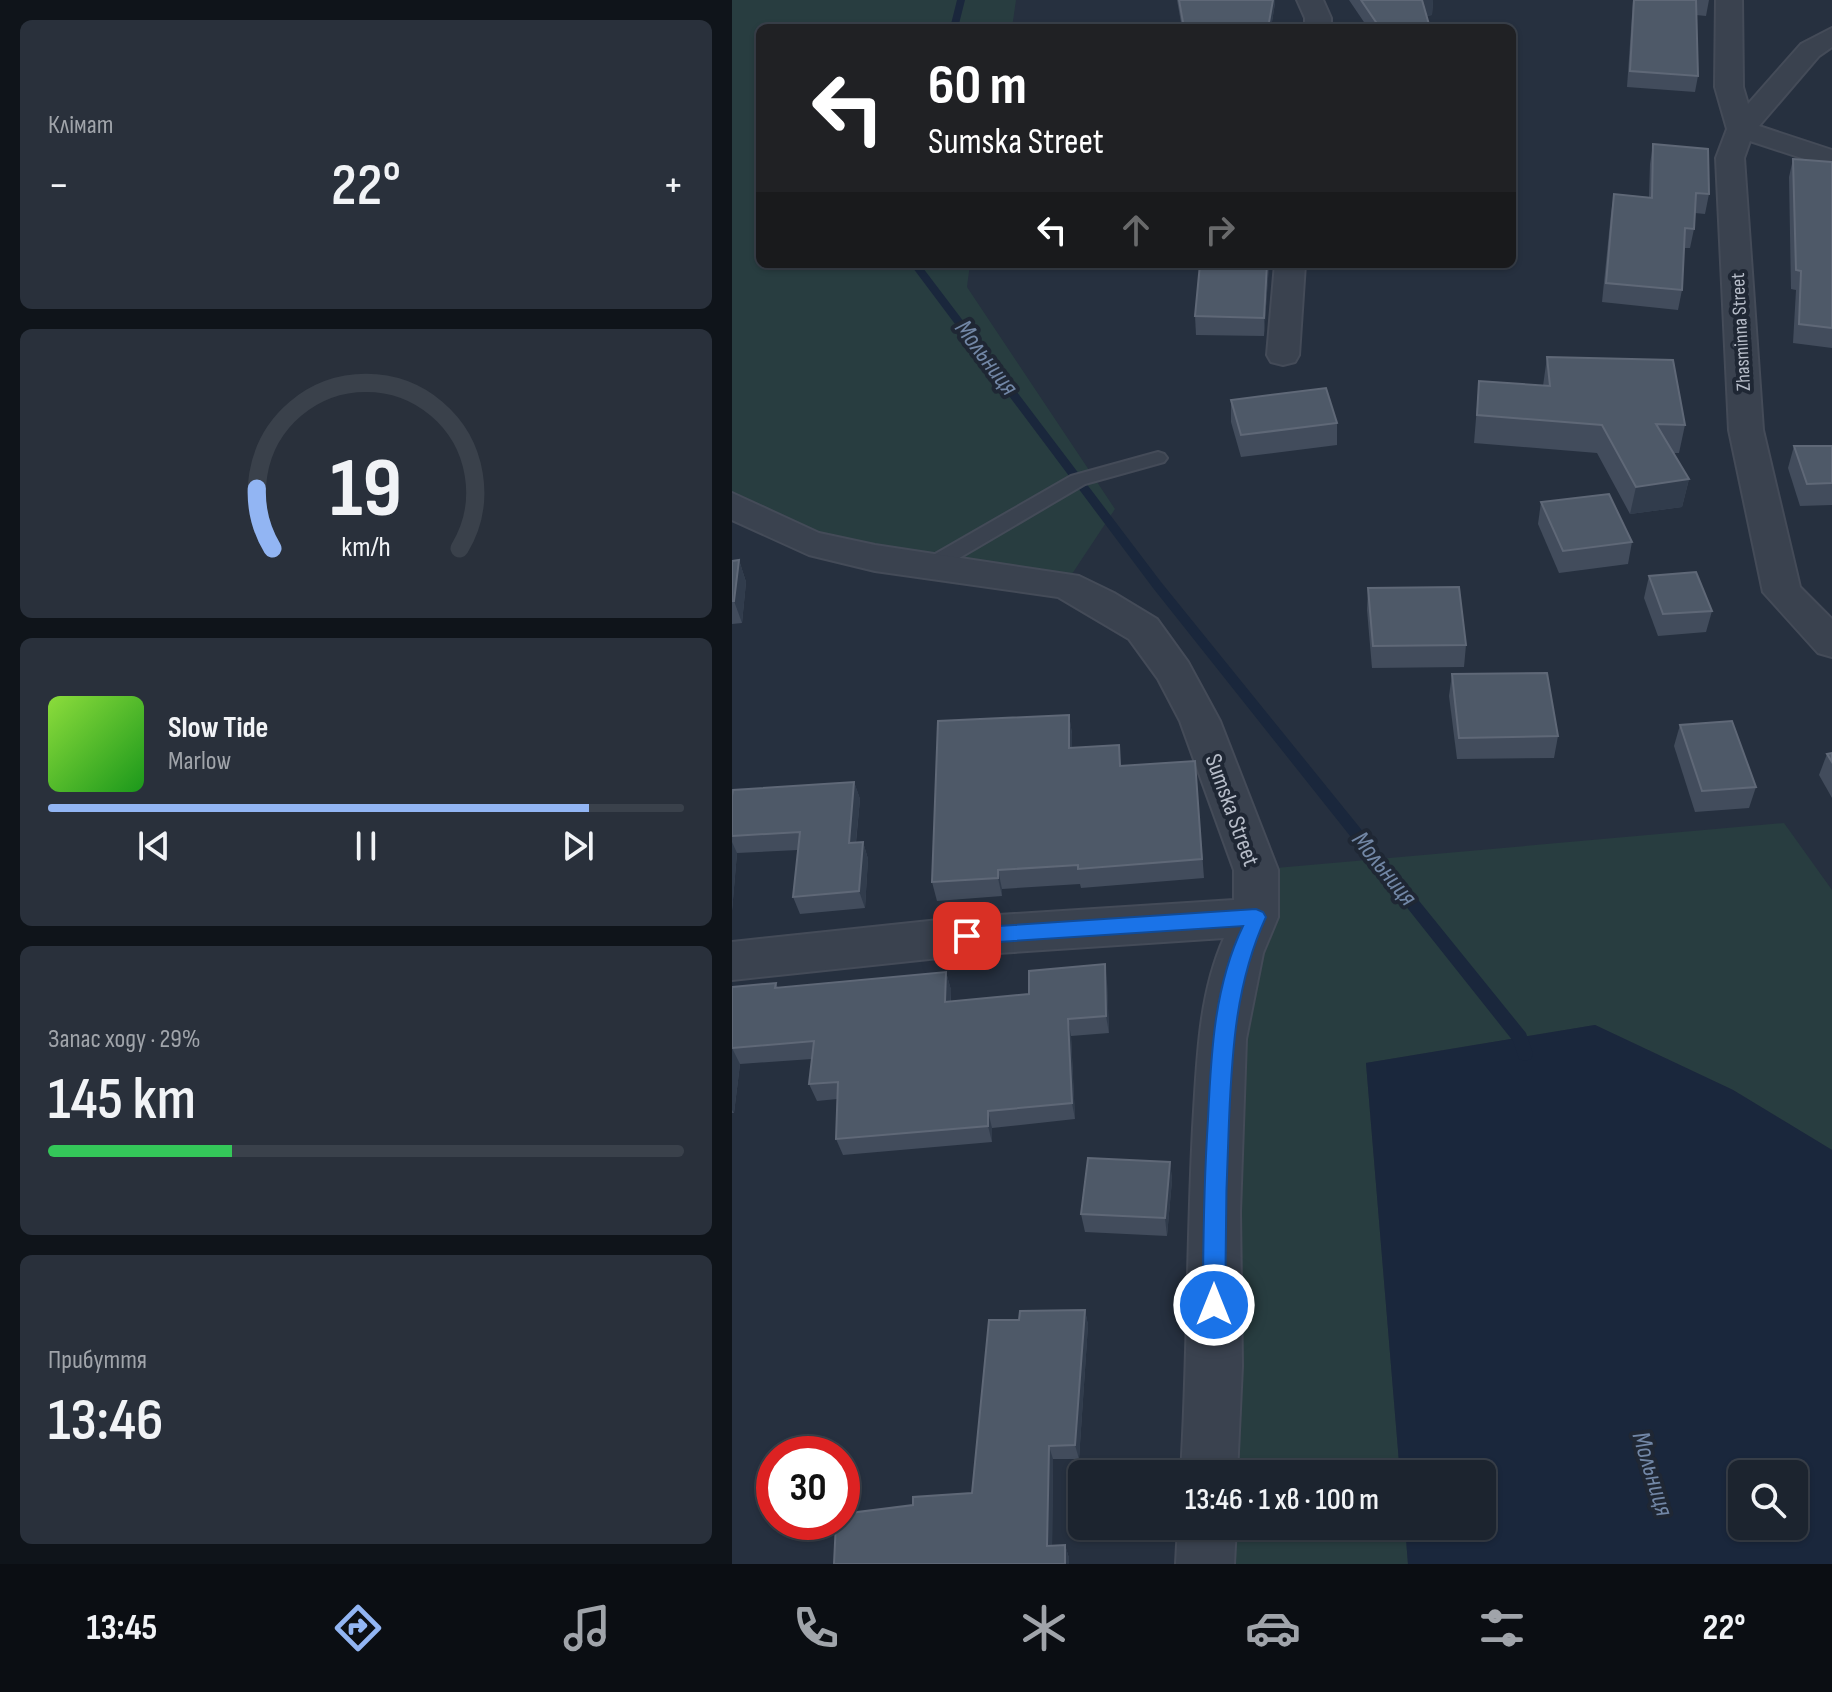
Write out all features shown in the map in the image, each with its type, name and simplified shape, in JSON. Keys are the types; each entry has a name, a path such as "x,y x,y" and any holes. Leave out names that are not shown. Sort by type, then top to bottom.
{"street":[{"path":"1310,0 1318,24"},
{"path":"1729,0 1729,87 1741,129"},
{"path":"1741,129 1810,50 1832,36"},
{"path":"1741,129 1832,159"},
{"name":"Zhasminna Street","path":"1741,129 1730,158 1746,430 1782,592 1832,643"},
{"path":"1283,355 1290,268"},
{"name":"Sumska Street","path":"732,505 809,543 875,558 1066,585 1101,602 1143,629 1174,672 1200,721 1256,870 1256,917"},
{"path":"732,961 967,936 1256,917 1240,953 1222,1039 1214,1212 1215,1366 1210,1460"},
{"path":"1205,1564 1206,1540"}],"lane":[{"path":"930,566 1078,480 1158,458"}],"green space":[{"path":"732,0 1016,0 1013,24 756,24 756,268 969,268 967,287 1115,509 1064,586 873,559 732,506"},
{"path":"1784,823 1832,890 1832,1150 1733,1090 1595,1025 1366,1063 1399,1460 1209,1460 1254,870"},
{"path":"1204,1540 1406,1540 1408,1564 1203,1564"}],"water":[{"path":"1595,1025 1733,1090 1832,1150 1832,1564 1408,1564 1406,1540 1496,1540 1496,1460 1399,1460 1366,1063"}],"building":[{"path":"1179,0 1273,0 1269,24 1183,24"},
{"path":"1361,0 1422,0 1429,24 1377,24"},
{"path":"1634,0 1696,0 1698,76 1630,71"},
{"path":"1653,144 1708,149 1709,194 1696,193 1694,229 1685,228 1682,290 1606,283 1614,194 1652,198"},
{"path":"1793,159 1832,162 1832,328 1799,324 1801,271 1796,270"},
{"path":"1200,268 1267,268 1264,318 1195,316"},
{"path":"1547,357 1673,360 1685,425 1656,424 1689,479 1636,487 1602,425 1477,415 1479,381 1550,386"},
{"path":"1326,388 1337,423 1241,435 1231,400"},
{"path":"1794,446 1832,446 1832,483 1807,484"},
{"path":"1609,494 1632,542 1563,551 1541,502"},
{"path":"739,560 734,601 732,601 732,561"},
{"path":"1696,572 1712,611 1663,614 1649,576"},
{"path":"1459,587 1466,645 1373,646 1368,588"},
{"path":"1547,673 1558,736 1459,738 1452,674"},
{"path":"1069,715 1069,748 1119,745 1120,766 1195,761 1202,859 1078,869 1078,865 998,870 998,878 932,882 938,721"},
{"path":"1732,721 1756,787 1702,791 1680,725"},
{"path":"854,782 849,843 863,842 859,891 793,897 800,832 732,836 733,790"},
{"path":"1105,964 1106,1016 1068,1019 1072,1103 988,1111 988,1126 836,1139 838,1082 809,1084 814,1041 732,1048 732,987 776,983 775,988 946,972 945,1002 1029,994 1029,971"},
{"path":"1088,1158 1170,1162 1165,1218 1081,1214"},
{"path":"1085,1310 1075,1445 1049,1446 1047,1546 1065,1545 1065,1564 834,1564 835,1540 860,1540 860,1512 913,1505 913,1497 972,1493 989,1320 1019,1320 1020,1311"}],"waterway":[{"name":"Мольниця","path":"955,24 961,0"},
{"name":"Мольниця","path":"918,268 1157,585 1520,1038 1525,1054"}],"route":[{"path":"967,936 1256,917 1240,953 1222,1039 1214,1212 1214,1305"}]}
